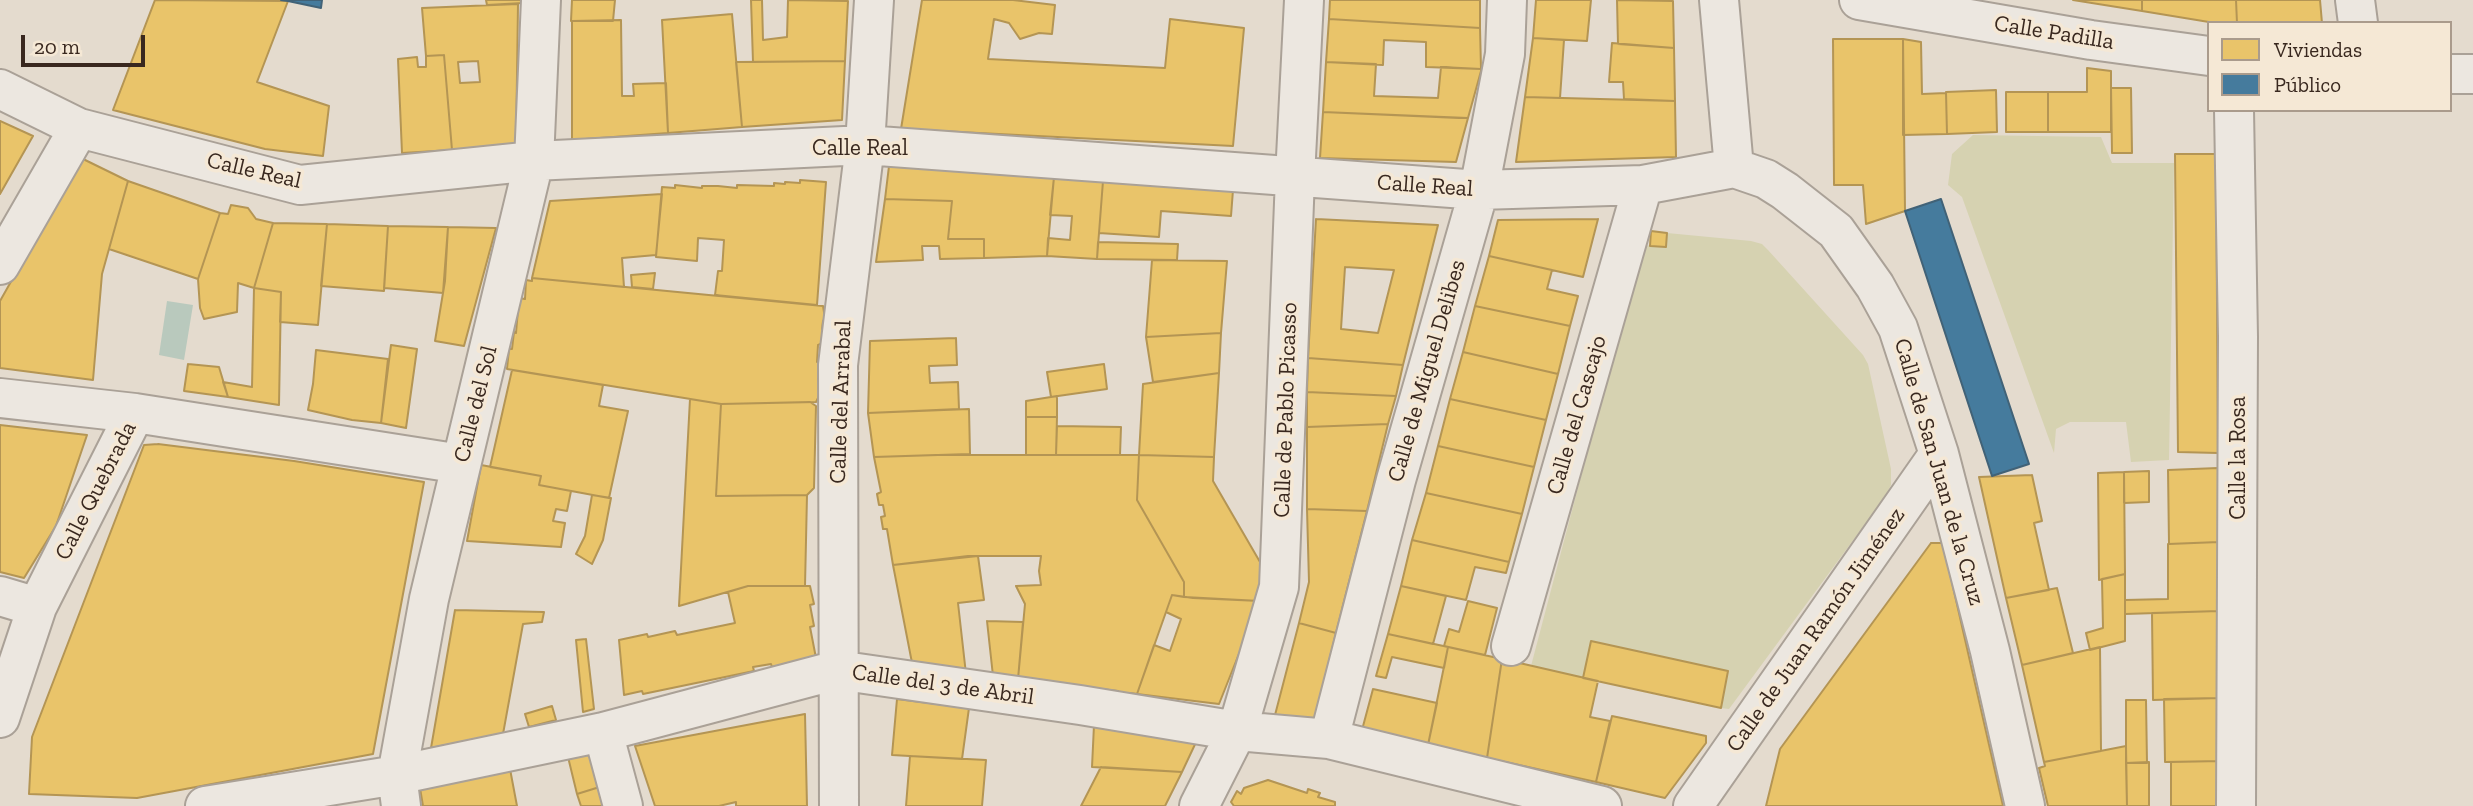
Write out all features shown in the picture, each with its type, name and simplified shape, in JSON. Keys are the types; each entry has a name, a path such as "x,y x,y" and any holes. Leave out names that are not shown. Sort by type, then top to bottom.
{"street":[{"name":"Calle del Sol","path":"399,790 429,599 534,161 541,0"},
{"name":"Calle del Arrabal","path":"839,806 838,365 865,145 874,0"},
{"name":"Calle de Pablo Picasso","path":"1199,806 1237,731 1279,587 1304,0"},
{"name":"Calle de Miguel Delibes","path":"1329,738 1396,480 1479,190 1505,54 1507,0"},
{"path":"1719,0 1734,168"},
{"name":"Calle Padilla","path":"1859,0 2091,40 2207,56"},
{"path":"2355,0 2358,21"},
{"path":"2452,74 2473,75"},
{"name":"Calle Real","path":"0,89 79,128 300,185 534,161 865,145 1479,190 1643,185 1734,168"},
{"name":"Calle la Rosa","path":"2234,112 2238,337 2236,806"},
{"path":"0,265 79,128"},
{"name":"Calle de San Juan de la Cruz","path":"1734,168 1766,179 1836,231 1875,286 1898,328 1938,454 1990,651 2025,806"},
{"name":"Calle del Cascajo","path":"1511,646 1643,185"},
{"path":"0,398 135,413"},
{"name":"Calle Quebrada","path":"0,718 37,607 135,413 461,464"},
{"name":"Calle de Juan Ramón Jiménez","path":"1693,806 1938,454"},
{"path":"0,596 37,607"},
{"name":"Calle del 3 de Abril","path":"205,806 399,790 837,670 1237,731 1329,738 1602,806"},
{"path":"603,732 623,806"}],"shaded area":[{"path":"1973,135 2101,137 2112,163 2174,163 2169,460 2131,462 2126,422 2070,422 2056,429 2054,453 1962,197 1948,185 1952,154"},
{"path":"1667,233 1751,241 1762,244 1768,250 1863,355 1868,364 1891,469 1891,485 1885,497 1729,709 1721,708 1728,671 1592,641 1583,678 1531,666 1642,245 1666,247"},
{"path":"167,301 193,305 184,360 159,355"}],"building: Viviendas":[{"path":"155,0 288,1 257,82 329,106 323,156 265,149 113,110"},
{"path":"486,0 523,0 523,3 487,5"},
{"path":"572,0 615,0 613,21 571,21"},
{"path":"751,0 762,0 763,40 787,37 788,0 848,1 845,61 753,62"},
{"path":"922,0 1013,0 1055,5 1052,34 1039,33 1020,39 1009,23 994,19 988,59 1165,68 1170,19 1244,28 1233,146 901,129"},
{"path":"1330,0 1480,0 1480,28 1329,19"},
{"path":"1536,0 1591,0 1587,41 1533,38"},
{"path":"1617,0 1673,1 1674,48 1618,44"},
{"path":"2073,0 2142,0 2142,11"},
{"path":"2142,0 2236,0 2237,21 2207,22 2142,11"},
{"path":"2236,0 2320,0 2322,21 2237,21"},
{"path":"518,4 516,146 452,150 444,55 426,56 422,8","holes":["478,61 480,82 460,83 458,62"]},
{"path":"732,14 742,127 668,133 662,20"},
{"path":"1329,19 1480,28 1481,69 1426,67 1426,42 1384,40 1383,65 1326,62"},
{"path":"621,20 622,96 634,96 633,84 666,83 668,133 572,140 572,21"},
{"path":"1533,38 1564,40 1560,98 1525,97"},
{"path":"1833,39 1903,39 1905,211 1866,224 1863,185 1834,185"},
{"path":"1903,39 1921,42 1922,94 1946,93 1947,134 1903,135"},
{"path":"1612,43 1674,48 1675,101 1624,99 1623,82 1609,82"},
{"path":"444,55 452,150 402,153 398,59 417,57 418,67 426,67 426,56"},
{"path":"845,61 842,120 742,127 736,62"},
{"path":"1326,62 1376,64 1374,96 1438,98 1441,67 1481,71 1468,118 1323,112"},
{"path":"2087,68 2111,71 2111,132 2048,132 2048,92 2087,92"},
{"path":"2111,88 2131,88 2132,153 2112,153"},
{"path":"1996,90 1997,132 1947,134 1946,92"},
{"path":"2006,92 2048,92 2048,132 2006,132"},
{"path":"1525,97 1675,101 1676,157 1516,162"},
{"path":"1323,112 1468,118 1456,162 1320,158"},
{"path":"0,121 33,136 0,194"},
{"path":"2175,154 2216,154 2218,453 2178,452"},
{"path":"81,158 128,181 102,274 93,380 0,368 0,301"},
{"path":"889,166 1054,177 1047,256 984,258 984,239 948,239 952,201 885,199"},
{"path":"1054,177 1103,181 1097,259 1047,256 1048,238 1070,240 1072,216 1050,215"},
{"path":"800,180 826,182 817,305 715,295 718,271 722,271 724,240 698,238 697,261 656,257 662,187 675,188 675,185 737,188 737,185 774,186 774,183 800,183"},
{"path":"128,181 220,213 198,279 109,249"},
{"path":"1103,181 1233,190 1231,216 1161,211 1159,237 1099,233"},
{"path":"662,194 656,255 622,258 624,287 532,278 550,201"},
{"path":"885,199 952,201 948,239 984,239 984,258 940,259 939,246 922,246 923,260 876,262"},
{"path":"231,205 248,208 256,219 273,223 254,288 238,283 237,312 204,319 200,308 198,279 220,213 228,214"},
{"path":"1316,219 1438,225 1403,365 1308,358","holes":["1345,267 1394,270 1378,333 1341,329"]},
{"path":"1598,219 1583,277 1489,256 1498,220"},
{"path":"273,223 327,224 318,325 280,322 281,292 254,288"},
{"path":"327,224 388,226 384,291 321,286"},
{"path":"388,226 448,227 443,293 384,288"},
{"path":"448,227 496,228 464,346 435,341 445,281"},
{"path":"1651,231 1667,233 1666,247 1650,246"},
{"path":"1098,242 1178,244 1177,260 1097,259"},
{"path":"1489,256 1552,270 1547,289 1578,296 1570,326 1475,306"},
{"path":"1152,260 1227,261 1221,333 1146,337"},
{"path":"655,273 653,289 632,287 631,275"},
{"path":"532,278 823,306 825,318 822,329 825,333 823,343 818,345 817,362 822,365 818,378 820,394 816,402 721,404 507,369 509,349 512,349 514,332 516,333 519,298 525,299 526,280 532,281"},
{"path":"254,288 281,292 279,405 228,397 223,382 252,387"},
{"path":"1475,306 1570,326 1558,374 1463,352"},
{"path":"1221,333 1219,373 1153,382 1146,337"},
{"path":"956,338 957,365 929,366 930,383 958,382 959,409 868,413 870,341"},
{"path":"391,345 417,349 406,428 381,423"},
{"path":"316,350 388,359 381,423 352,420 308,410"},
{"path":"1463,352 1558,374 1546,420 1450,399"},
{"path":"1308,358 1403,365 1396,396 1307,392"},
{"path":"188,364 219,367 228,397 184,391"},
{"path":"1104,364 1107,389 1051,397 1047,372"},
{"path":"512,370 603,385 599,406 628,411 609,498 539,485 541,476 490,467"},
{"path":"1219,373 1214,457 1139,455 1143,384"},
{"path":"1307,392 1396,396 1388,424 1307,427"},
{"path":"1057,396 1057,417 1026,417 1026,401"},
{"path":"690,399 721,404 716,496 807,495 805,586 748,586 679,606"},
{"path":"1450,399 1546,420 1534,467 1438,446"},
{"path":"810,402 816,406 814,488 807,495 716,496 721,404"},
{"path":"969,409 970,454 874,457 868,413"},
{"path":"1026,417 1057,417 1056,455 1026,455"},
{"path":"1388,424 1367,511 1307,509 1307,427"},
{"path":"0,425 87,435 56,526 24,578 0,572"},
{"path":"1057,426 1121,427 1120,455 1056,455"},
{"path":"158,444 294,461 424,482 373,754 137,798 29,794 32,737 144,445"},
{"path":"1438,446 1534,467 1522,514 1426,493"},
{"path":"1139,455 1137,500 1184,582 1184,597 1172,595 1137,694 1117,695 1118,691 1018,679 1025,604 1016,586 1041,585 1041,556 968,556 893,565 887,529 883,529 881,517 885,516 883,505 879,505 877,494 881,492 874,457"},
{"path":"1139,455 1214,457 1213,481 1260,562 1260,601 1184,597 1184,582 1137,500"},
{"path":"481,465 541,476 539,485 571,491 567,511 556,509 553,521 565,523 561,547 467,541"},
{"path":"2218,468 2219,542 2169,544 2168,470"},
{"path":"2149,471 2149,502 2124,503 2124,472"},
{"path":"2124,472 2125,574 2099,580 2098,473"},
{"path":"2032,475 2042,521 2034,523 2049,590 2006,598 1979,477"},
{"path":"1426,493 1522,514 1509,562 1412,540"},
{"path":"592,495 611,498 603,540 592,564 576,554 585,536"},
{"path":"1307,509 1367,511 1336,633 1299,623 1309,582"},
{"path":"1412,540 1509,562 1506,573 1475,567 1466,600 1401,586"},
{"path":"2219,542 2219,611 2125,614 2125,600 2168,599 2168,544"},
{"path":"1931,543 1943,543 2003,806 1766,806 1780,749"},
{"path":"978,556 984,600 958,603 966,674 913,668 893,565"},
{"path":"2125,574 2125,641 2090,650 2086,633 2103,628 2102,579"},
{"path":"748,586 810,586 814,604 810,605 814,626 810,627 816,658 772,667 771,664 753,667 754,671 643,694 642,691 624,695 619,640 675,631 677,635 735,623 728,592"},
{"path":"1401,586 1446,596 1433,644 1388,634"},
{"path":"2057,588 2073,653 2022,665 2006,598"},
{"path":"1172,595 1260,601 1219,704 1137,694 1154,645 1170,651 1181,619 1166,612"},
{"path":"1468,601 1497,608 1485,655 1444,646 1449,629 1459,632"},
{"path":"455,610 544,612 542,622 523,624 503,734 431,748"},
{"path":"2219,611 2220,698 2153,700 2152,613"},
{"path":"987,621 1023,622 1018,679 993,676"},
{"path":"1299,623 1336,633 1314,722 1275,715"},
{"path":"1388,634 1448,647 1444,668 1392,657 1386,678 1376,676"},
{"path":"586,639 594,709 583,712 576,640"},
{"path":"1591,641 1728,671 1721,708 1583,678"},
{"path":"1448,647 1502,659 1487,758 1428,745"},
{"path":"2100,647 2101,751 2044,762 2022,665"},
{"path":"1502,659 1598,681 1590,717 1610,721 1596,782 1487,758"},
{"path":"1373,689 1437,703 1428,745 1362,730"},
{"path":"2220,698 2221,761 2165,762 2164,699"},
{"path":"897,699 969,708 962,759 892,755"},
{"path":"2126,700 2146,700 2147,763 2126,763"},
{"path":"552,706 556,720 529,727 525,714"},
{"path":"805,714 807,806 736,806 736,802 719,806 655,806 635,746"},
{"path":"1612,716 1706,736 1706,743 1665,798 1596,782"},
{"path":"1094,725 1198,738 1182,772 1092,767"},
{"path":"2126,746 2127,806 2048,806 2039,768 2045,766 2044,762"},
{"path":"597,750 606,785 577,794 568,757"},
{"path":"910,756 986,760 982,806 906,806"},
{"path":"2221,761 2221,806 2171,806 2171,762"},
{"path":"2149,762 2149,806 2127,806 2126,763"},
{"path":"1101,767 1182,772 1165,806 1081,806"},
{"path":"510,769 517,806 423,806 420,788"},
{"path":"1268,780 1307,793 1308,789 1320,793 1318,797 1335,802 1335,806 1234,806 1231,802 1237,791 1241,794 1244,788"},
{"path":"606,785 611,806 581,806 577,794"}],"building: Público":[{"path":"281,0 322,0 321,8"},
{"path":"1941,199 2029,464 1992,476 1905,211"}]}
